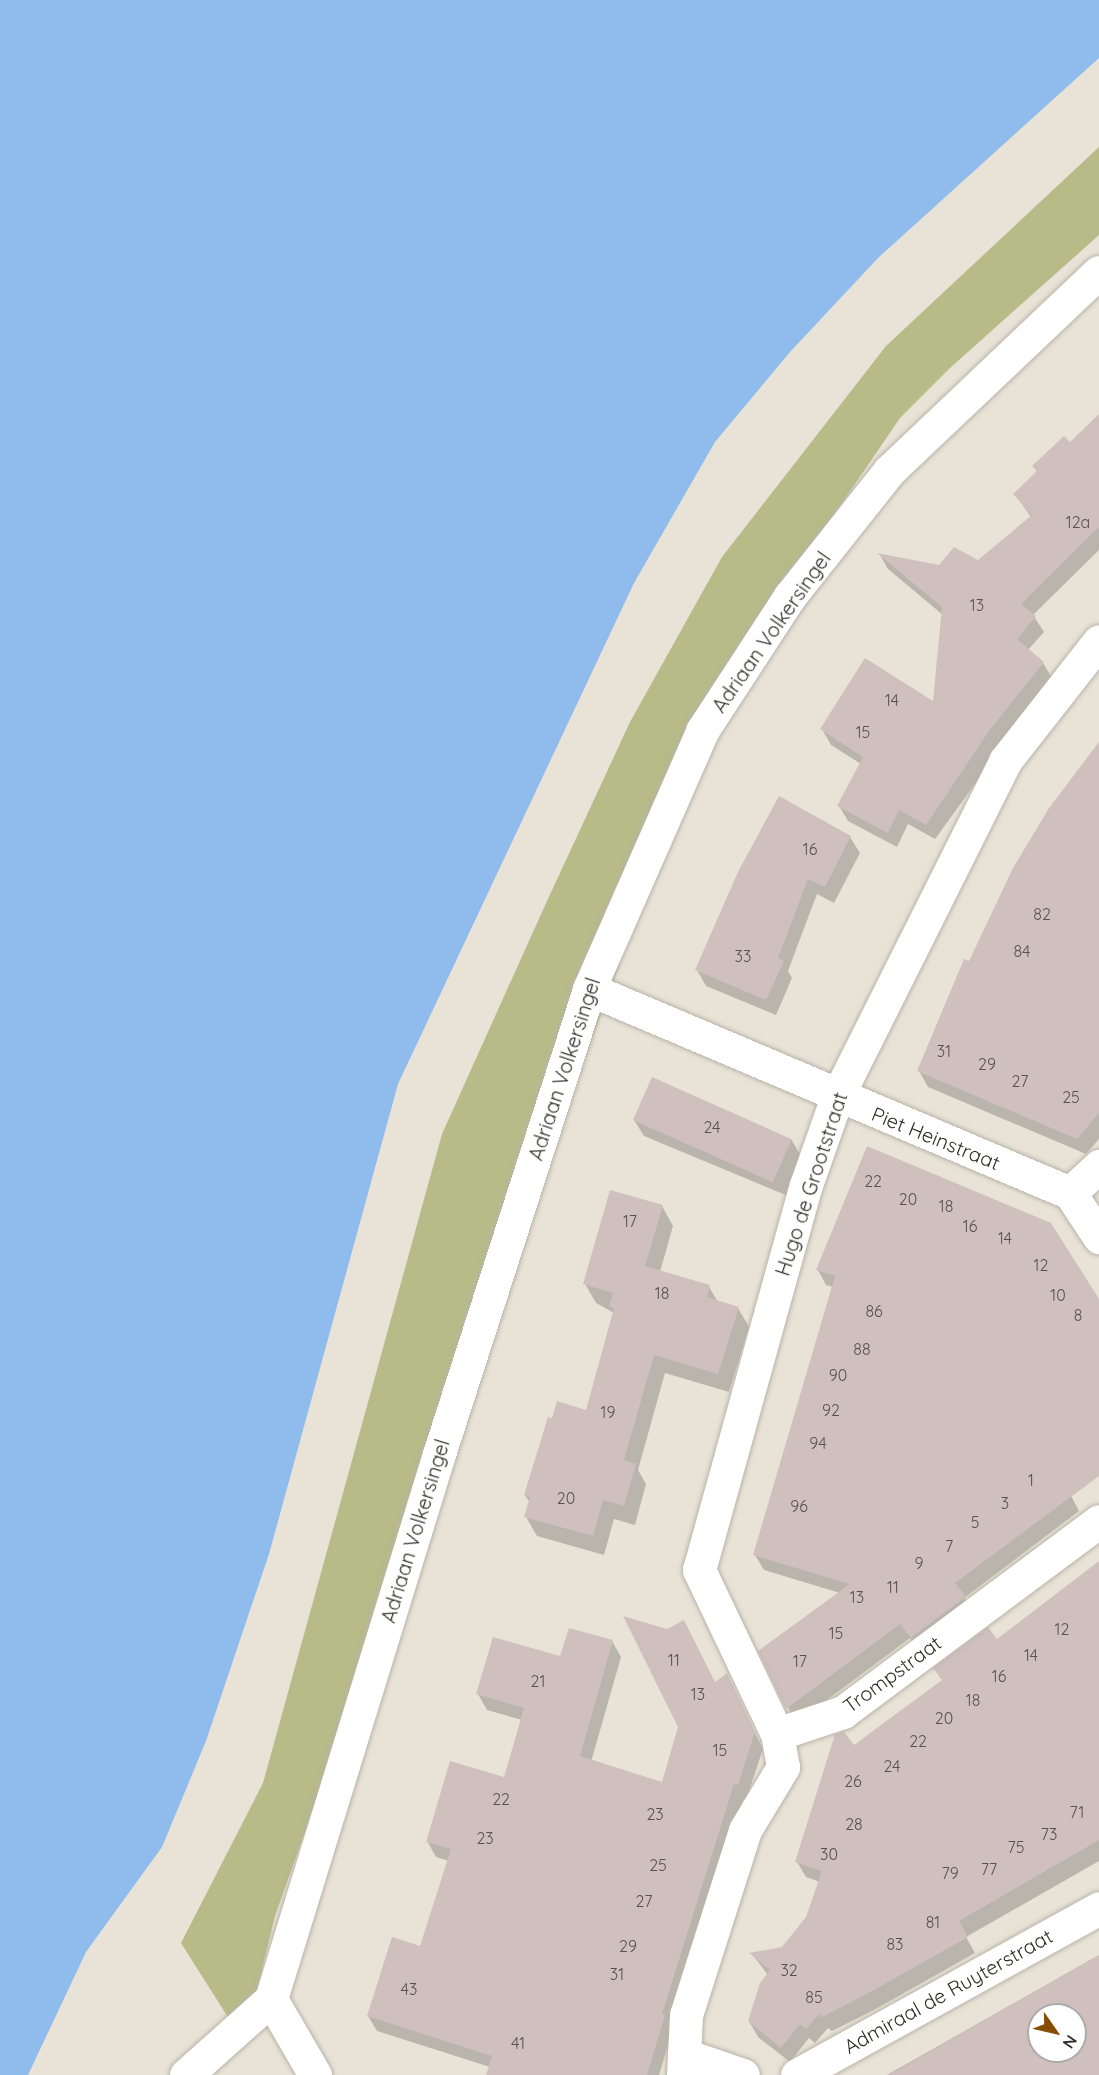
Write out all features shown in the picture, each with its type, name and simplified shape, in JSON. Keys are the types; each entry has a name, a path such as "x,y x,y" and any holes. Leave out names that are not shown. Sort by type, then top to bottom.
{"street":[{"name":"Adriaan Volkersingel","path":"271,1998 435,1465 589,989 702,731 790,596 889,471 1099,272"},
{"name":"Hugo de Grootstraat","path":"777,1734 699,1570 806,1185 837,1097 1005,762 1099,641"},
{"name":"Piet Heinstraat","path":"589,989 837,1097 1070,1193"},
{"path":"1099,1166 1070,1193 1099,1237"},
{"name":"Trompstraat","path":"777,1734 843,1712 1099,1521"},
{"path":"743,2075 683,2065 686,2014 745,1830 783,1767 777,1734"},
{"name":"Admiraal de Ruyterstraat","path":"797,2075 1099,1908"},
{"path":"186,2075 271,1998 315,2075"}],"green space":[{"path":"1099,147 1099,235 950,368 900,418 784,588 702,739 436,1464 275,1916 255,1999 231,2022 181,1943 263,1783 442,1134 547,901 630,722 722,557 886,346"}],"water":[{"path":"0,0 1099,0 1099,58 878,258 790,352 715,442 634,583 398,1084 269,1554 206,1741 162,1847 86,1952 28,2075 0,2075"}],"building":[{"path":"1099,414 1099,527 1021,604 1036,616 1017,639 1044,662 989,731 926,825 899,810 888,833 837,806 863,757 820,729 865,658 933,701 942,607 877,553 939,565 954,547 978,560 1032,515 1013,494 1037,471 1032,466 1064,436 1070,442"},
{"path":"1099,742 1099,1113 1077,1139 917,1071 964,959 969,961 1013,868 1049,808"},
{"path":"779,796 851,836 825,887 808,879 778,958 784,961 766,1000 695,970 738,872"},
{"path":"652,1077 792,1139 773,1182 633,1120"},
{"path":"867,1146 1051,1223 1099,1299 1099,1476 955,1583 966,1597 911,1638 900,1624 786,1709 758,1651 850,1584 753,1555 835,1276 816,1270"},
{"path":"610,1190 663,1205 645,1266 710,1285 707,1297 739,1307 718,1374 654,1355 624,1460 636,1464 624,1506 603,1500 593,1536 524,1517 530,1497 524,1495 548,1417 552,1418 557,1401 586,1410 614,1308 609,1306 613,1293 583,1284"},
{"path":"1099,1561 1099,1840 959,1921 968,1937 865,1995 822,2017 819,2014 806,2029 800,2024 781,2048 748,2021 760,1983 770,1970 749,1953 782,1947 806,1917 822,1871 795,1862 835,1734 844,1732 854,1745 942,1680 933,1668 988,1627 997,1639"},
{"path":"623,1616 667,1629 684,1620 715,1682 727,1673 755,1732 738,1785 734,1784 662,2014 665,2015 647,2075 486,2075 492,2056 367,2016 392,1937 420,1946 451,1849 426,1842 450,1761 504,1777 524,1708 476,1694 493,1637 560,1656 569,1628 613,1640 580,1756 662,1782 678,1727"},
{"path":"1099,1955 1099,2075 889,2075"}]}
